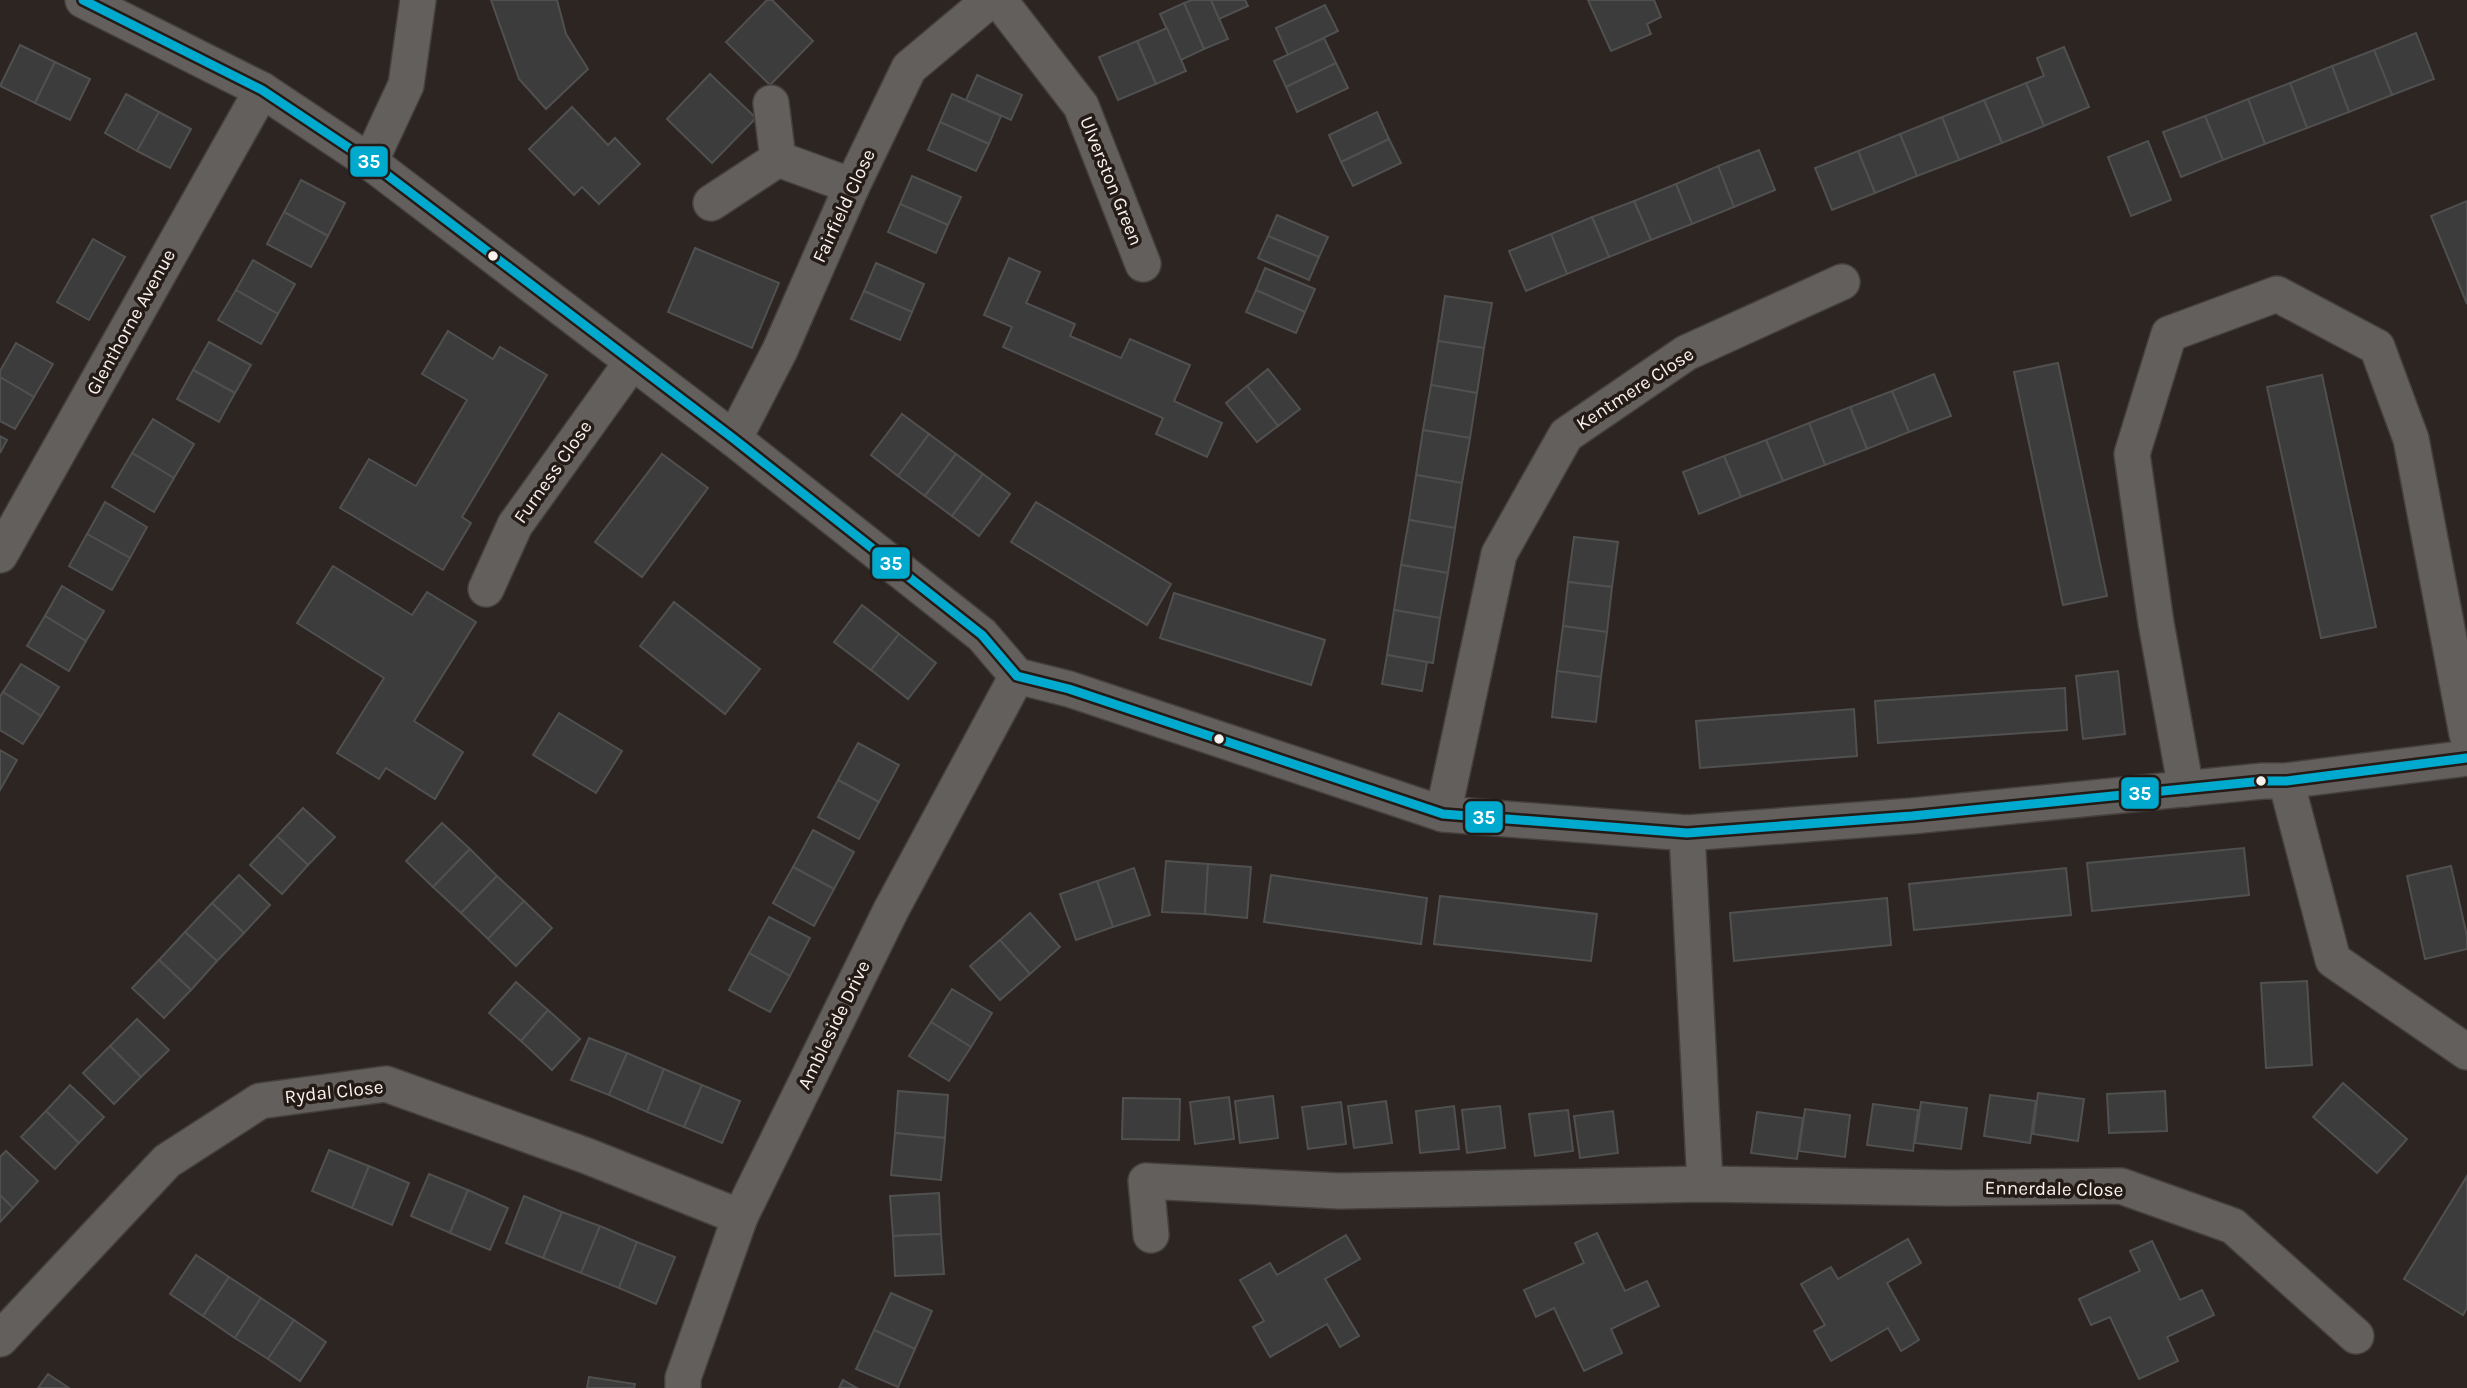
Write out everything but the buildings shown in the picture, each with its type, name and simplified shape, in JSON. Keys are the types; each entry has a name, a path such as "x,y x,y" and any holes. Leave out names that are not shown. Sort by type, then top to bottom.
{"street":[{"path":"83,0 262,90 370,162 734,439 982,635 1017,676 1069,689 1443,814 1687,833 1912,816 2263,781 2287,781 2467,758"},
{"path":"370,162 406,85 418,0"},
{"name":"Fairfield Close","path":"734,439 780,350 852,186 909,68 990,0"},
{"name":"Ulverston Green","path":"999,0 1081,106 1143,264"},
{"name":"Glenthorne Avenue","path":"0,555 262,90"},
{"path":"771,103 778,159"},
{"path":"778,159 852,186"},
{"path":"711,203 778,159"},
{"name":"Kentmere Close","path":"1443,814 1499,554 1566,435 1686,353 1842,282"},
{"path":"2186,789 2156,623 2133,454 2169,334 2277,294 2377,346 2411,439 2467,734"},
{"name":"Furness Close","path":"486,589 515,525 632,362"},
{"name":"Ambleside Drive","path":"682,1388 740,1217 891,910 1017,676"},
{"path":"2287,781 2333,960 2467,1052"},
{"path":"1687,833 1705,1184"},
{"name":"Rydal Close","path":"0,1339 167,1161 260,1101 386,1084 587,1156 740,1217"},
{"name":"Ennerdale Close","path":"1151,1235 1146,1181 1339,1192 1705,1184 1950,1188 2121,1186 2233,1226 2356,1336"}],"transit line":[{"name":"35","path":"83,0 262,90 370,162 734,439 982,635 1017,676 1069,689 1443,814 1687,833 1912,816 2263,781 2286,781 2467,758"}]}
